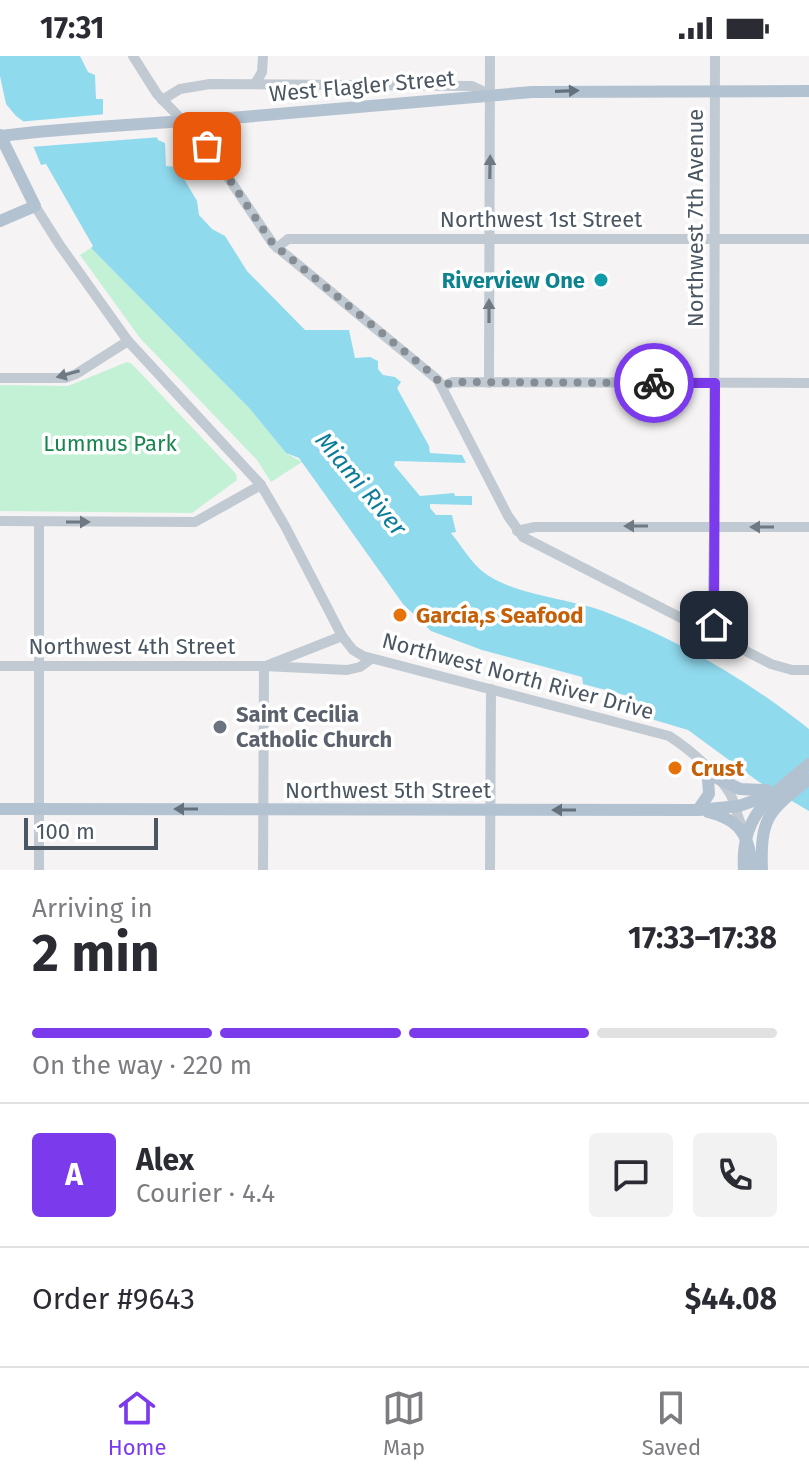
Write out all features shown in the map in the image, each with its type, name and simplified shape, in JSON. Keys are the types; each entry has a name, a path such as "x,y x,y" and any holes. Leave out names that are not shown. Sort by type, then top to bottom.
{"main road":[{"name":"West Flagler Street","path":"0,135 489,94 809,91"},
{"name":"Northwest North River Drive","path":"0,135 35,206"},
{"path":"0,221 35,206"},
{"name":"Northwest 5th Street","path":"0,809 698,810 758,804 809,764"},
{"path":"752,870 746,836 729,819 698,810 708,799 711,778 735,787 758,804 781,801 809,779"},
{"path":"744,870 746,836 758,804"},
{"path":"758,804 762,870"}],"street":[{"path":"133,56 162,100 207,146 277,248 443,386 517,531 537,546 771,664 792,670 809,670"},
{"path":"255,84 262,72 263,56"},
{"path":"489,383 490,56"},
{"name":"Northwest 7th Avenue","path":"712,633 715,56"},
{"name":"West Flagler Street","path":"162,100 171,93 197,85 472,86 489,94"},
{"name":"Northwest North River Drive","path":"35,206 128,341 261,485 342,636 353,650 371,659 664,734 678,743 682,751 733,800 746,836"},
{"name":"Northwest 1st Street","path":"277,248 288,239 809,239"},
{"path":"0,378 65,378 128,341"},
{"path":"443,386 453,382 809,383"},
{"path":"0,521 195,522 261,485"},
{"path":"39,522 39,870"},
{"path":"517,531 535,527 809,527"},
{"name":"Northwest 4th Street","path":"264,666 342,636"},
{"path":"347,670 353,650"},
{"name":"Northwest 4th Street","path":"0,666 264,666 347,670 360,667 371,659"},
{"path":"263,870 264,666"},
{"path":"490,870 491,689"}],"green space":[{"name":"Lummus Park","path":"91,248 250,409 286,453 302,462 271,482 257,460 140,338 80,255"},
{"name":"Lummus Park","path":"127,362 236,474 237,480 192,513 0,511 0,385 68,386"}],"water":[{"name":"Miami River","path":"0,56 80,56 88,72 95,75 96,99 103,99 103,115 107,120 156,135 158,140 165,143 166,166 177,167 197,201 199,215 212,229 225,236 247,271 305,330 349,330 355,358 370,357 378,361 378,369 383,375 395,377 401,382 397,388 430,453 462,455 466,463 395,461 394,465 420,496 454,493 455,496 472,496 472,505 430,504 430,508 436,515 452,515 456,532 451,533 482,571 508,586 603,611 658,634 736,678 809,729 809,811 759,782 688,730 641,716 632,697 583,684 582,677 482,650 431,631 403,604 299,458 286,453 250,409 91,248 93,246 46,164 41,165 23,121 6,104 0,76"}],"pier":[{"path":"107,114 114,121 157,132 161,137 30,147 17,122"}],"way so far":[{"path":"207,146 273,244 443,386 453,382 654,383"}],"place":[{"name":"Riverview One","path":"601,280"},
{"name":"García,s Seafood","path":"400,615"},
{"name":"Saint Cecilia Catholic Church","path":"220,727"},
{"name":"Crust","path":"675,768"}],"route":[{"path":"654,383 715,383 714,625"}]}
